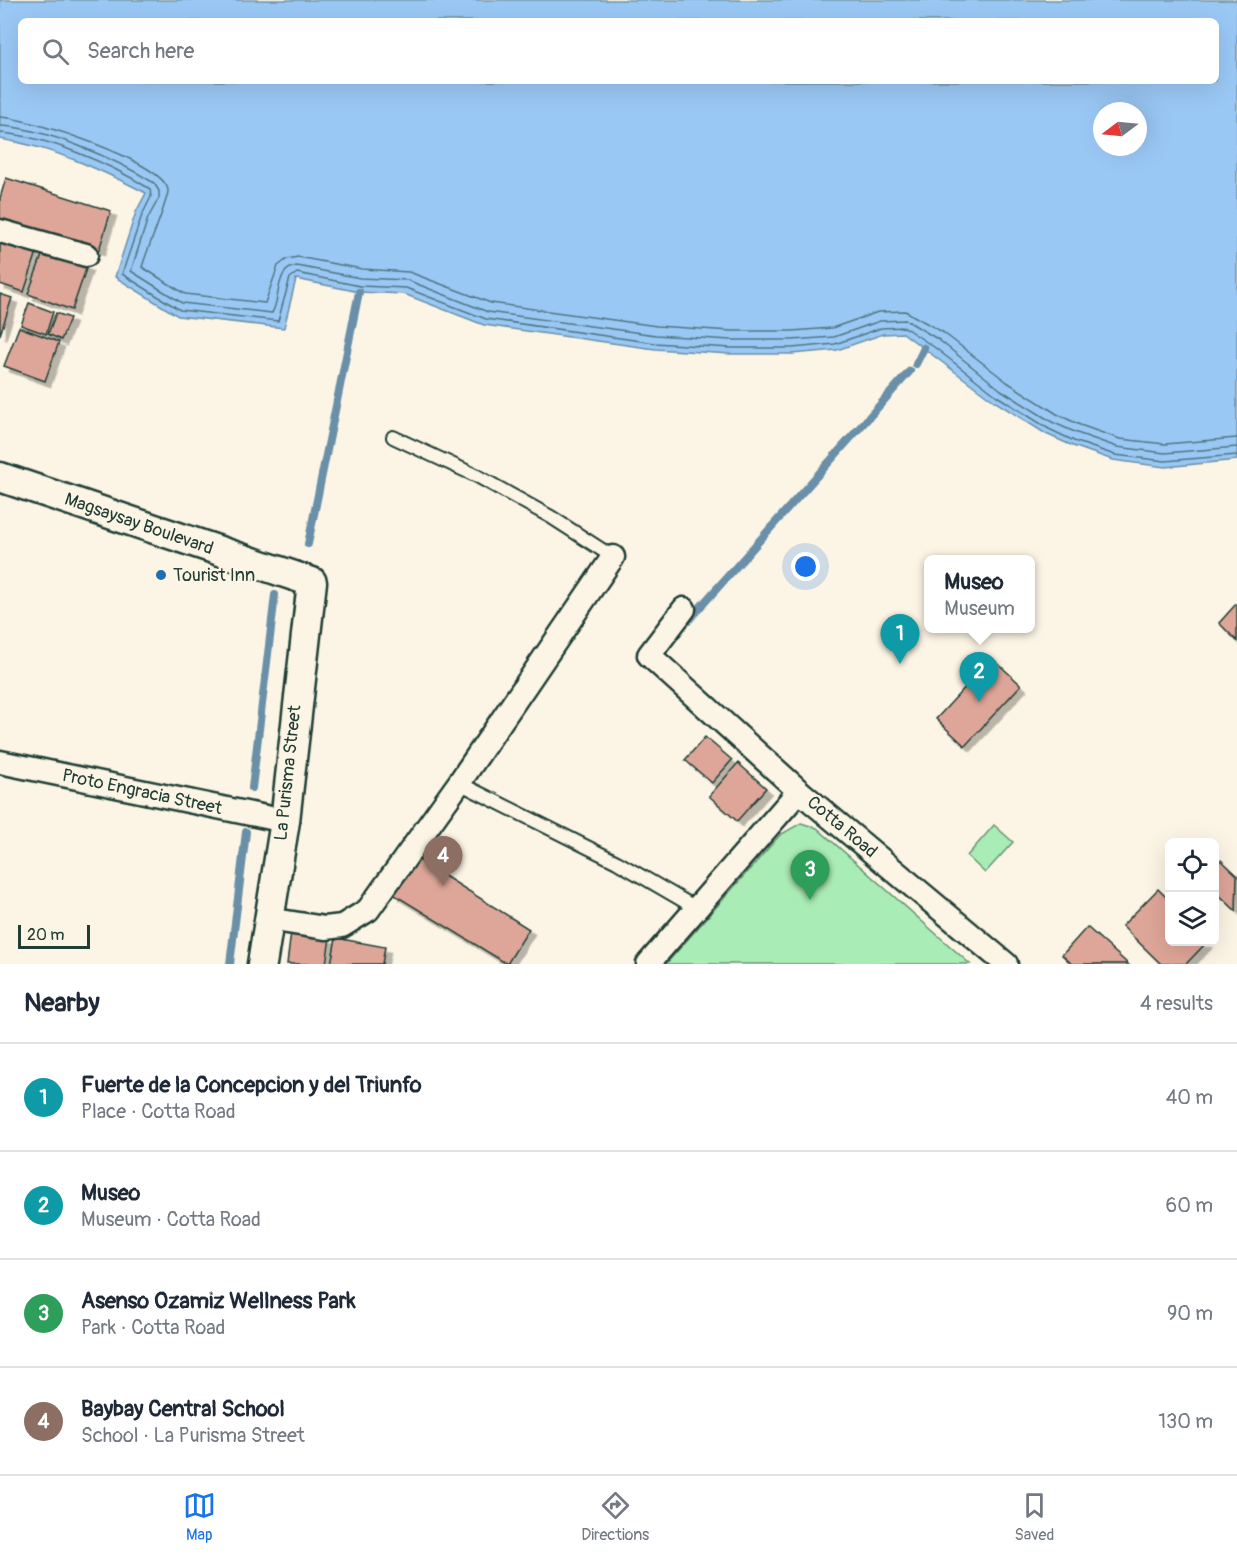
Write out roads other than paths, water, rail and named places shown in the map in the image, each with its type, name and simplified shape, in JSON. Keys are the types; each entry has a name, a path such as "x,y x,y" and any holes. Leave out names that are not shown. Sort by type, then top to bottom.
{"street":[{"path":"0,231 86,255"},
{"name":"Magsaysay Boulevard","path":"0,477 312,582"},
{"path":"268,919 325,928 342,926 368,910 459,783 613,557"},
{"name":"La Purisma Street","path":"262,964 285,821 312,582"},
{"path":"684,609 650,655 800,791"},
{"name":"Proto Engracia Street","path":"0,762 285,821"},
{"name":"Cotta Road","path":"648,964 800,791 1006,964"}],"lane":[{"path":"393,437 477,476 551,517 613,557"},
{"path":"459,783 617,862 696,908"}],"water":[{"path":"0,0 1237,0 1237,460 1165,467 1113,460 1073,446 1046,434 994,401 903,333 883,334 837,350 792,354 730,354 655,349 484,325 404,294 359,292 296,279 284,328 178,316 115,277 136,212 146,193 75,160 38,147 0,139"}],"waterway":[{"path":"308,544 359,292"},
{"path":"916,364 924,348"},
{"path":"688,621 910,371"},
{"path":"252,788 275,595"},
{"path":"230,964 246,832"}],"place":[{"name":"Tourist Inn","path":"161,575"},
{"name":"Fuerte de la Concepcion y del Triunfo","path":"900,664"},
{"name":"Museo","path":"979,702"},
{"name":"Baybay Central School","path":"443,886"},
{"name":"Asenso Ozamiz Wellness Park","path":"810,900"}]}
